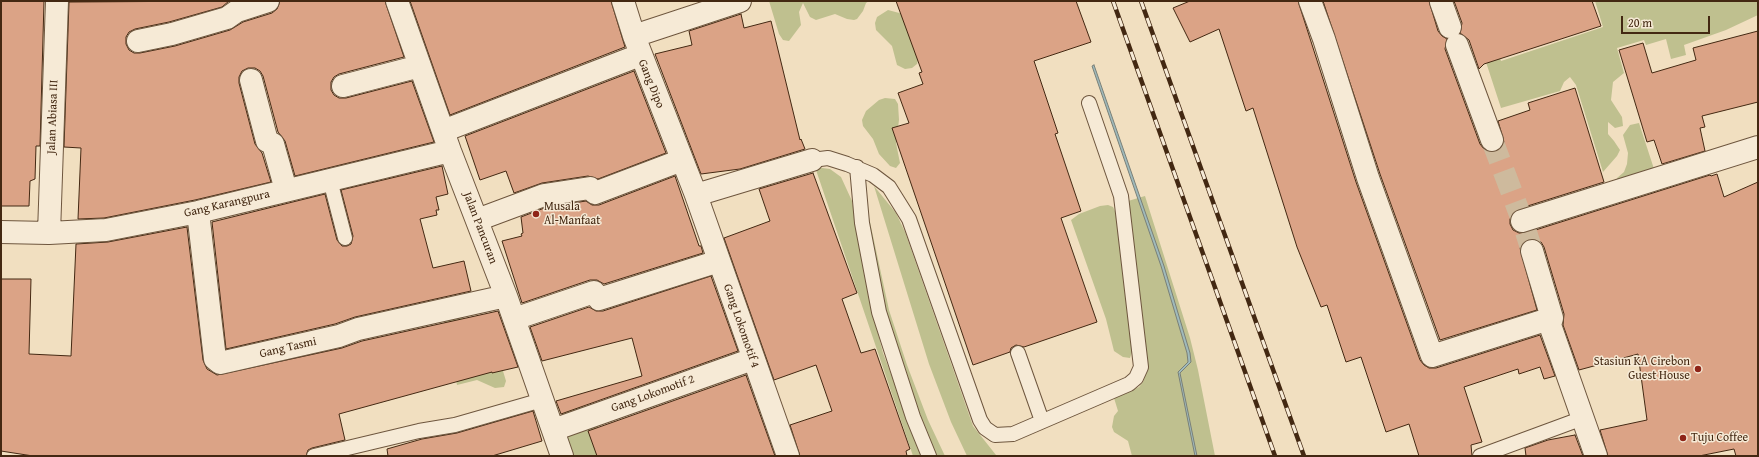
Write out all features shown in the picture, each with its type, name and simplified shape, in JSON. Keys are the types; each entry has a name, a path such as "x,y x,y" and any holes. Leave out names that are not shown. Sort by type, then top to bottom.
{"street":[{"name":"Jalan Abiasa III","path":"49,233 57,1"},
{"path":"138,41 172,34 227,18 237,11 268,1"},
{"name":"Jalan Pancuran","path":"397,1 450,151 514,318 562,456"},
{"path":"623,1 637,46 730,2"},
{"path":"1310,1 1324,39 1368,178 1432,356 1552,318"},
{"path":"1441,2 1492,140"},
{"name":"Gang Dipo","path":"443,131 637,46 696,195"},
{"path":"343,86 420,66"},
{"path":"251,80 267,141 273,144 286,190"},
{"path":"1596,456 1550,325 1552,318 1525,230 1758,148"},
{"name":"Gang Karangpura","path":"1,232 49,233 106,230 198,212 450,151"},
{"path":"477,220 544,195 590,188 595,193 682,160"},
{"path":"696,195 812,160"},
{"name":"Gang Lokomotif 4","path":"696,195 788,456"},
{"name":"Gang Tasmi","path":"198,212 215,359 220,363 339,336 358,329 506,296"},
{"path":"514,318 594,292 599,299 719,261"},
{"name":"Gang Lokomotif 2","path":"553,430 753,359"}],"lane":[{"path":"812,160 828,158 856,167 879,178 889,187 909,219 980,420 985,428 995,435 1002,436 1013,434 1129,384 1136,378 1141,367 1121,196 1089,103"},
{"path":"856,167 862,224 879,312 913,417 929,456"},
{"path":"330,180 345,238"},
{"path":"1018,353 1042,421"},
{"path":"314,456 419,431 455,425 542,400"},
{"path":"1480,456 1582,418"}],"green space":[{"path":"769,1 869,1 866,3 863,11 857,19 854,20 835,14 816,20 810,17 803,3 799,12 801,25 789,41 783,40 779,34"},
{"path":"1466,1 1482,4 1501,61 1603,27 1595,1 1758,1 1758,15 1726,30 1684,45 1686,55 1671,59 1666,39 1646,45 1644,40 1617,48 1624,73 1613,82 1611,100 1622,117 1623,126 1615,128 1608,122 1608,134 1620,150 1617,156 1603,172 1576,85 1570,77 1564,82 1560,91 1501,108"},
{"path":"888,10 903,14 919,57 917,64 912,68 905,69 897,65 892,46 876,30 875,23 877,17"},
{"path":"885,98 895,99 898,104 899,120 896,143 900,163 896,168 890,166 879,154 873,139 863,126 862,120 866,111 879,100"},
{"path":"1639,123 1655,172 1616,183 1617,178 1624,172 1627,164 1628,153 1623,135 1630,125"},
{"path":"815,167 830,169 841,177 852,201 873,314 883,353 922,456 913,456"},
{"path":"874,186 896,213 905,232 973,426 996,455 967,456 951,422 929,364"},
{"path":"1145,196 1190,338 1215,456 1132,456 1128,441 1114,432 1112,427 1114,416 1118,411 1114,398 1139,387 1143,382 1147,370 1147,357 1126,206 1128,201"},
{"path":"865,199 889,310 907,365 928,420 945,456 935,456 920,423 884,312 871,250"},
{"path":"1108,205 1113,207 1118,217 1132,352 1130,358 1123,357 1114,351 1106,319 1071,220 1079,214 1100,206"},
{"path":"443,316 461,317 503,371 506,381 504,387 495,388 477,380 457,385"},
{"path":"563,403 588,407 602,421 597,427 598,453 596,456 566,456 562,420"}],"water":[{"path":"1094,65 1164,266 1190,353 1191,362 1180,373 1197,456 1195,456 1178,372 1188,362 1187,353 1161,266 1092,66"}],"building":[{"path":"1,1 44,1 40,146 36,146 35,179 30,181 29,206 1,206"},
{"path":"229,1 222,7 169,22 135,29 129,32 126,37 126,44 129,50 134,53 175,46 230,30 243,22 272,13 277,9 280,1 385,1 404,57 339,74 334,77 331,82 331,90 334,95 339,98 346,98 412,81 434,142 295,176 285,141 278,132 263,76 260,71 255,68 248,68 242,71 239,77 239,83 255,144 262,153 271,182 195,200 104,218 78,219 81,148 64,147 69,2"},
{"path":"410,1 611,1 625,47 450,115"},
{"path":"896,1 1076,1 1091,42 1034,61 1058,133 1055,134 1081,211 1061,218 1097,322 1024,347 1016,345 1011,348 1010,352 973,365 892,128 909,123 898,93 923,84 919,73 922,72"},
{"path":"1190,1 1298,1 1356,182 1420,360 1424,365 1429,368 1436,368 1540,335 1555,376 1544,379 1540,367 1519,374 1518,369 1464,387 1482,442 1471,445 1472,456 1419,456 1409,424 1386,432 1361,357 1346,362 1327,305 1321,307 1297,247 1253,108 1246,111 1219,29 1190,42 1173,8"},
{"path":"1323,1 1429,1 1438,31 1447,39 1445,49 1480,144 1484,149 1490,152 1497,152 1502,148 1504,142 1498,121 1530,110 1528,103 1575,88 1604,182 1518,209 1513,213 1510,219 1510,224 1513,230 1519,233 1526,233 1710,175 1717,174 1724,197 1758,182 1758,456 1736,456 1734,449 1699,456 1608,456 1600,430 1647,420 1638,354 1579,370 1563,325 1564,314 1544,247 1541,242 1535,239 1528,239 1520,248 1537,310 1440,340 1380,174"},
{"path":"1454,1 1592,1 1601,26 1484,64 1479,69 1469,40 1460,33 1462,23"},
{"path":"741,14 744,28 771,21 800,140 801,139 805,149 740,169 701,174 655,54 692,45 689,31"},
{"path":"1758,31 1758,102 1702,116 1705,127 1700,128 1705,151 1662,164 1654,140 1647,142 1619,50 1643,43 1652,73 1696,60 1693,48"},
{"path":"634,71 666,153 598,179 588,176 542,183 514,193 506,171 480,180 465,136"},
{"path":"442,166 448,194 436,197 439,210 436,210 437,215 420,219 433,268 464,261 471,291 355,317 335,324 226,349 212,222 325,194 337,240 342,246 347,246 351,244 353,236 341,190"},
{"path":"813,173 857,293 842,299 861,353 875,349 910,449 906,451 907,456 800,456 790,425 832,411 816,365 774,380 724,238 770,221 759,189"},
{"path":"675,176 699,246 701,246 703,253 604,284 597,280 590,280 522,303 502,241 522,236 521,217 547,207 586,201 592,205 599,205"},
{"path":"187,227 203,360 207,369 217,375 342,348 362,341 498,311 518,367 492,372 339,414 345,440 312,448 308,450 306,456 33,456 1,451 1,279 31,279 29,354 71,356 76,244 108,242"},
{"path":"711,276 738,351 561,414 556,401 642,376 632,338 542,361 530,327 589,307 596,311 603,311"},
{"path":"746,375 775,456 597,456 588,431"},
{"path":"533,411 542,441 492,456 388,456 387,449 422,439 457,433"},
{"path":"1575,435 1583,456 1526,456 1525,448 1548,440"}],"tunnel":[{"path":"1492,140 1521,217"},
{"path":"1526,232 1532,251"}],"railway":[{"path":"1113,1 1275,456"},
{"path":"1141,1 1304,456"}],"place":[{"name":"Musala Al-Manfaat","path":"536,214"},
{"name":"Stasiun KA Cirebon Guest House","path":"1698,369"},
{"name":"Tuju Coffee","path":"1683,438"}]}
